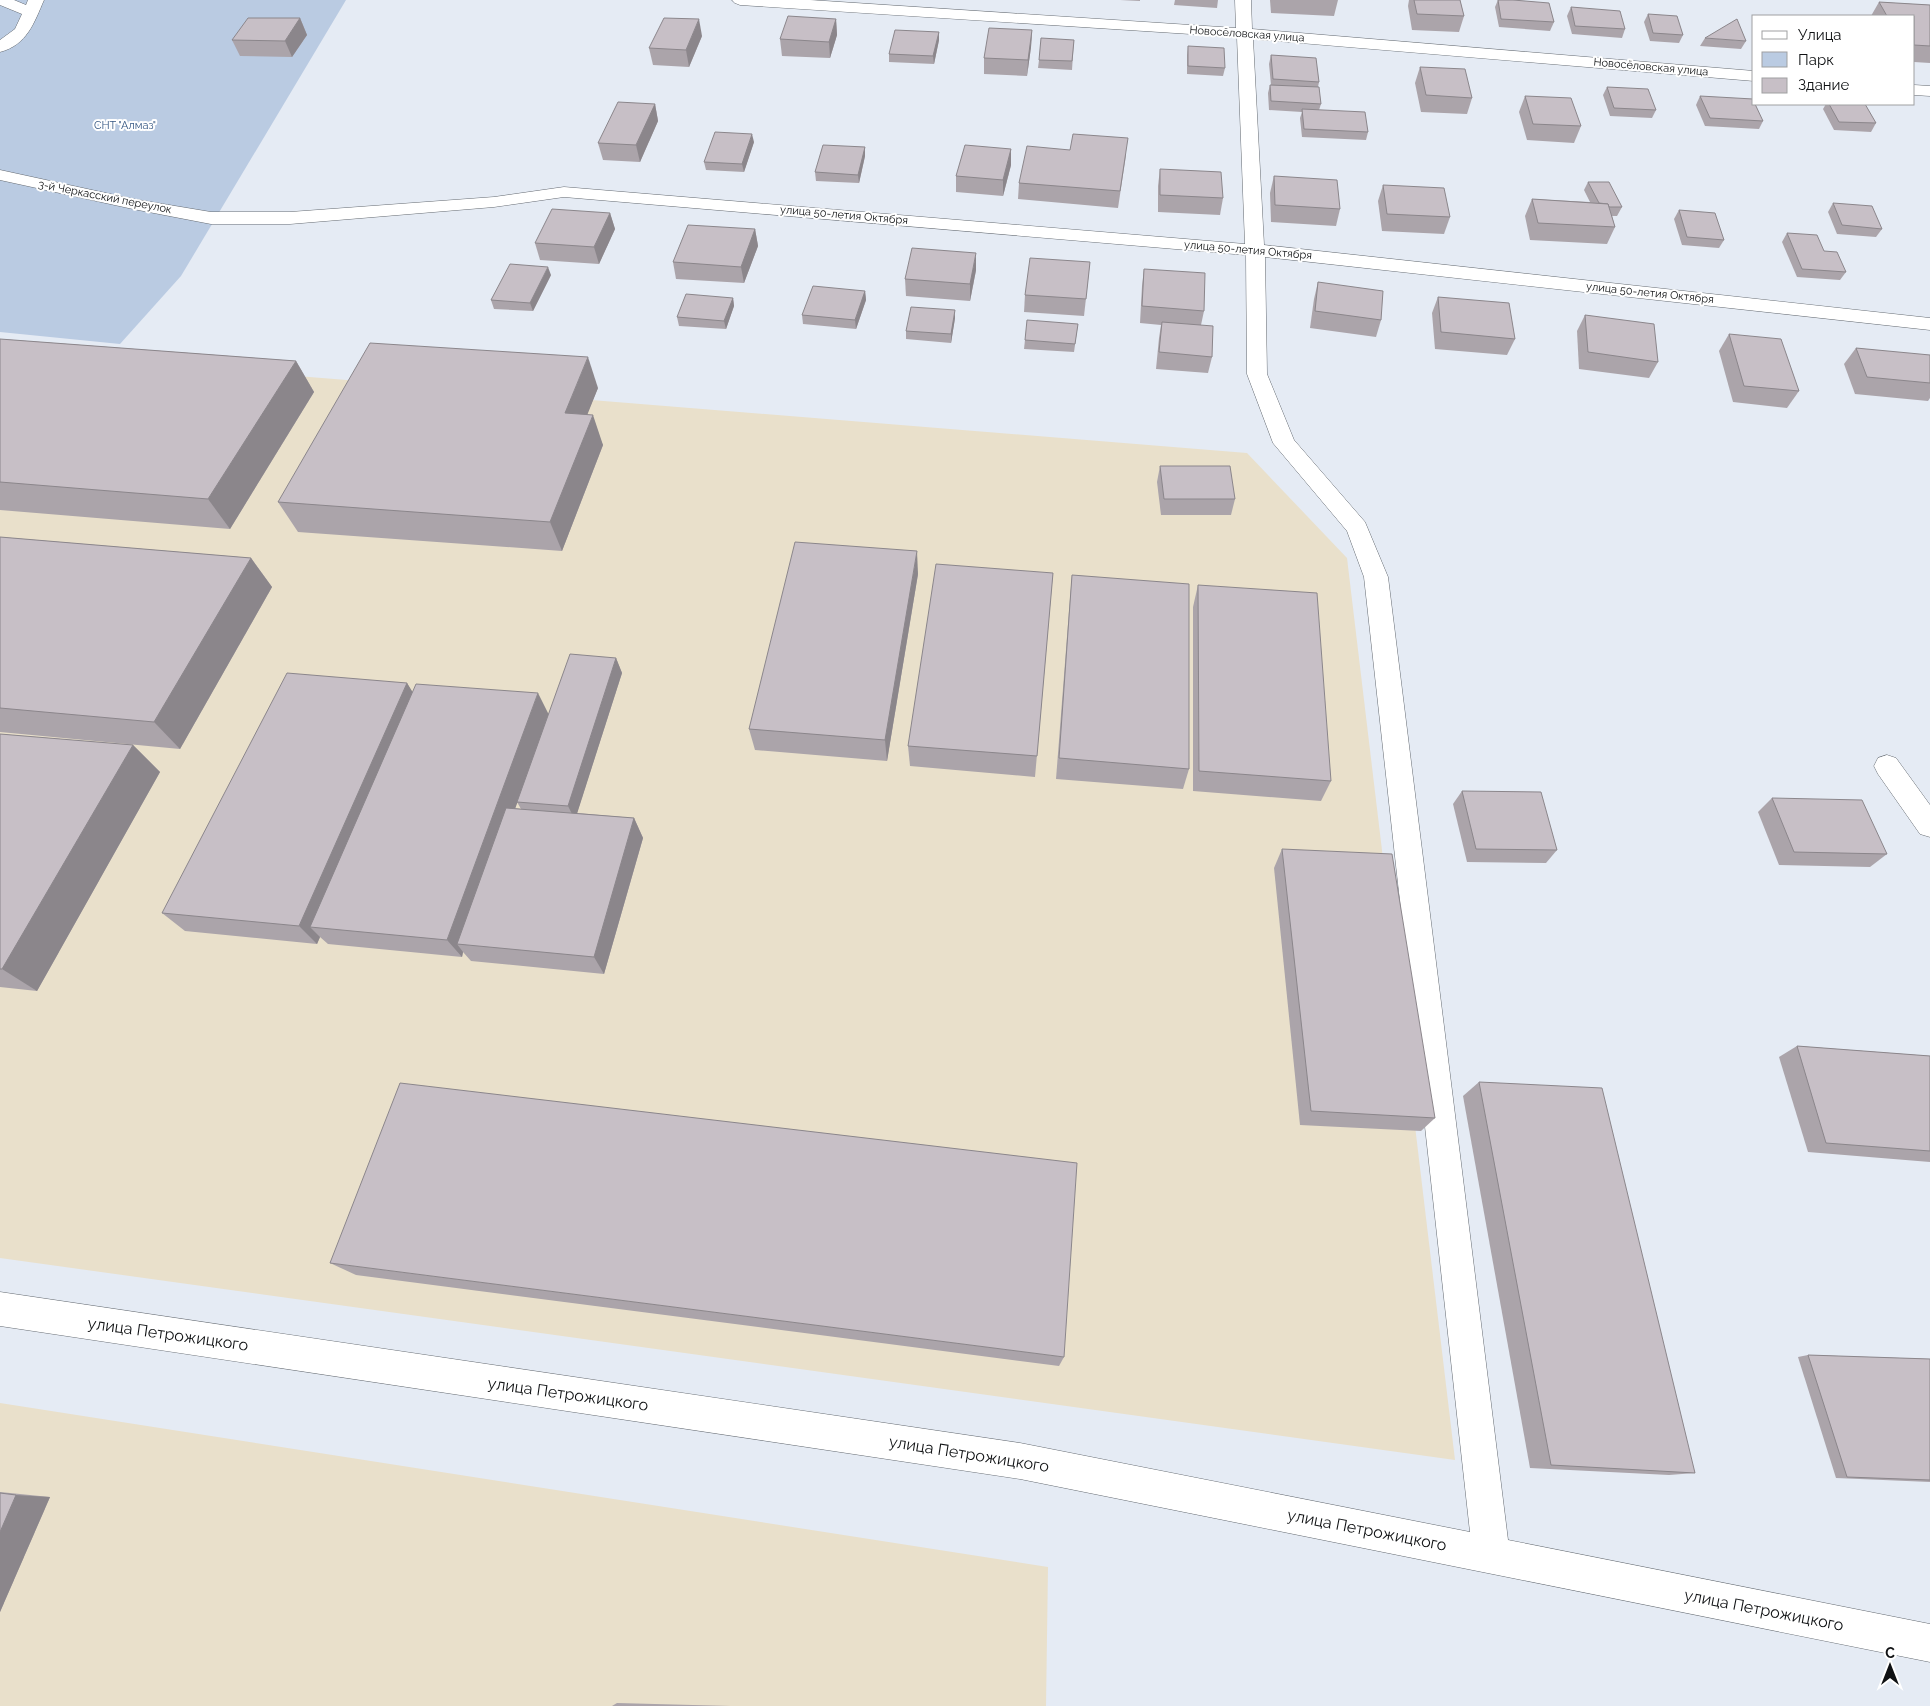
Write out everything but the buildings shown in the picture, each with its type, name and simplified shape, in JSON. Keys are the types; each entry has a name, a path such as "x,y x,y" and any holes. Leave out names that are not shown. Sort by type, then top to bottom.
{"street":[{"path":"0,0 33,6 22,32 0,47"},
{"name":"Новосёловская улица","path":"740,0 1302,37 1752,76"},
{"path":"1242,0 1255,250 1257,374 1284,443 1357,528 1376,577 1491,1555"},
{"path":"1915,90 1930,91"},
{"name":"3-й Черкасский переулок","path":"0,175 133,204 211,218 290,218 494,202 564,192"},
{"name":"улица 50-летия Октября","path":"564,192 1255,250 1930,324"},
{"path":"1887,766 1930,826"},
{"name":"улица Петрожицкого","path":"0,1309 1020,1461 1930,1643"}],"shaded area":[{"path":"0,352 1247,453 1347,558 1455,1460 0,1258"},
{"path":"0,1403 1048,1567 1046,1706 0,1706"}],"green space":[{"name":"СНТ \"Алмаз\"","path":"0,0 346,0 181,276 120,344 0,332"}]}
